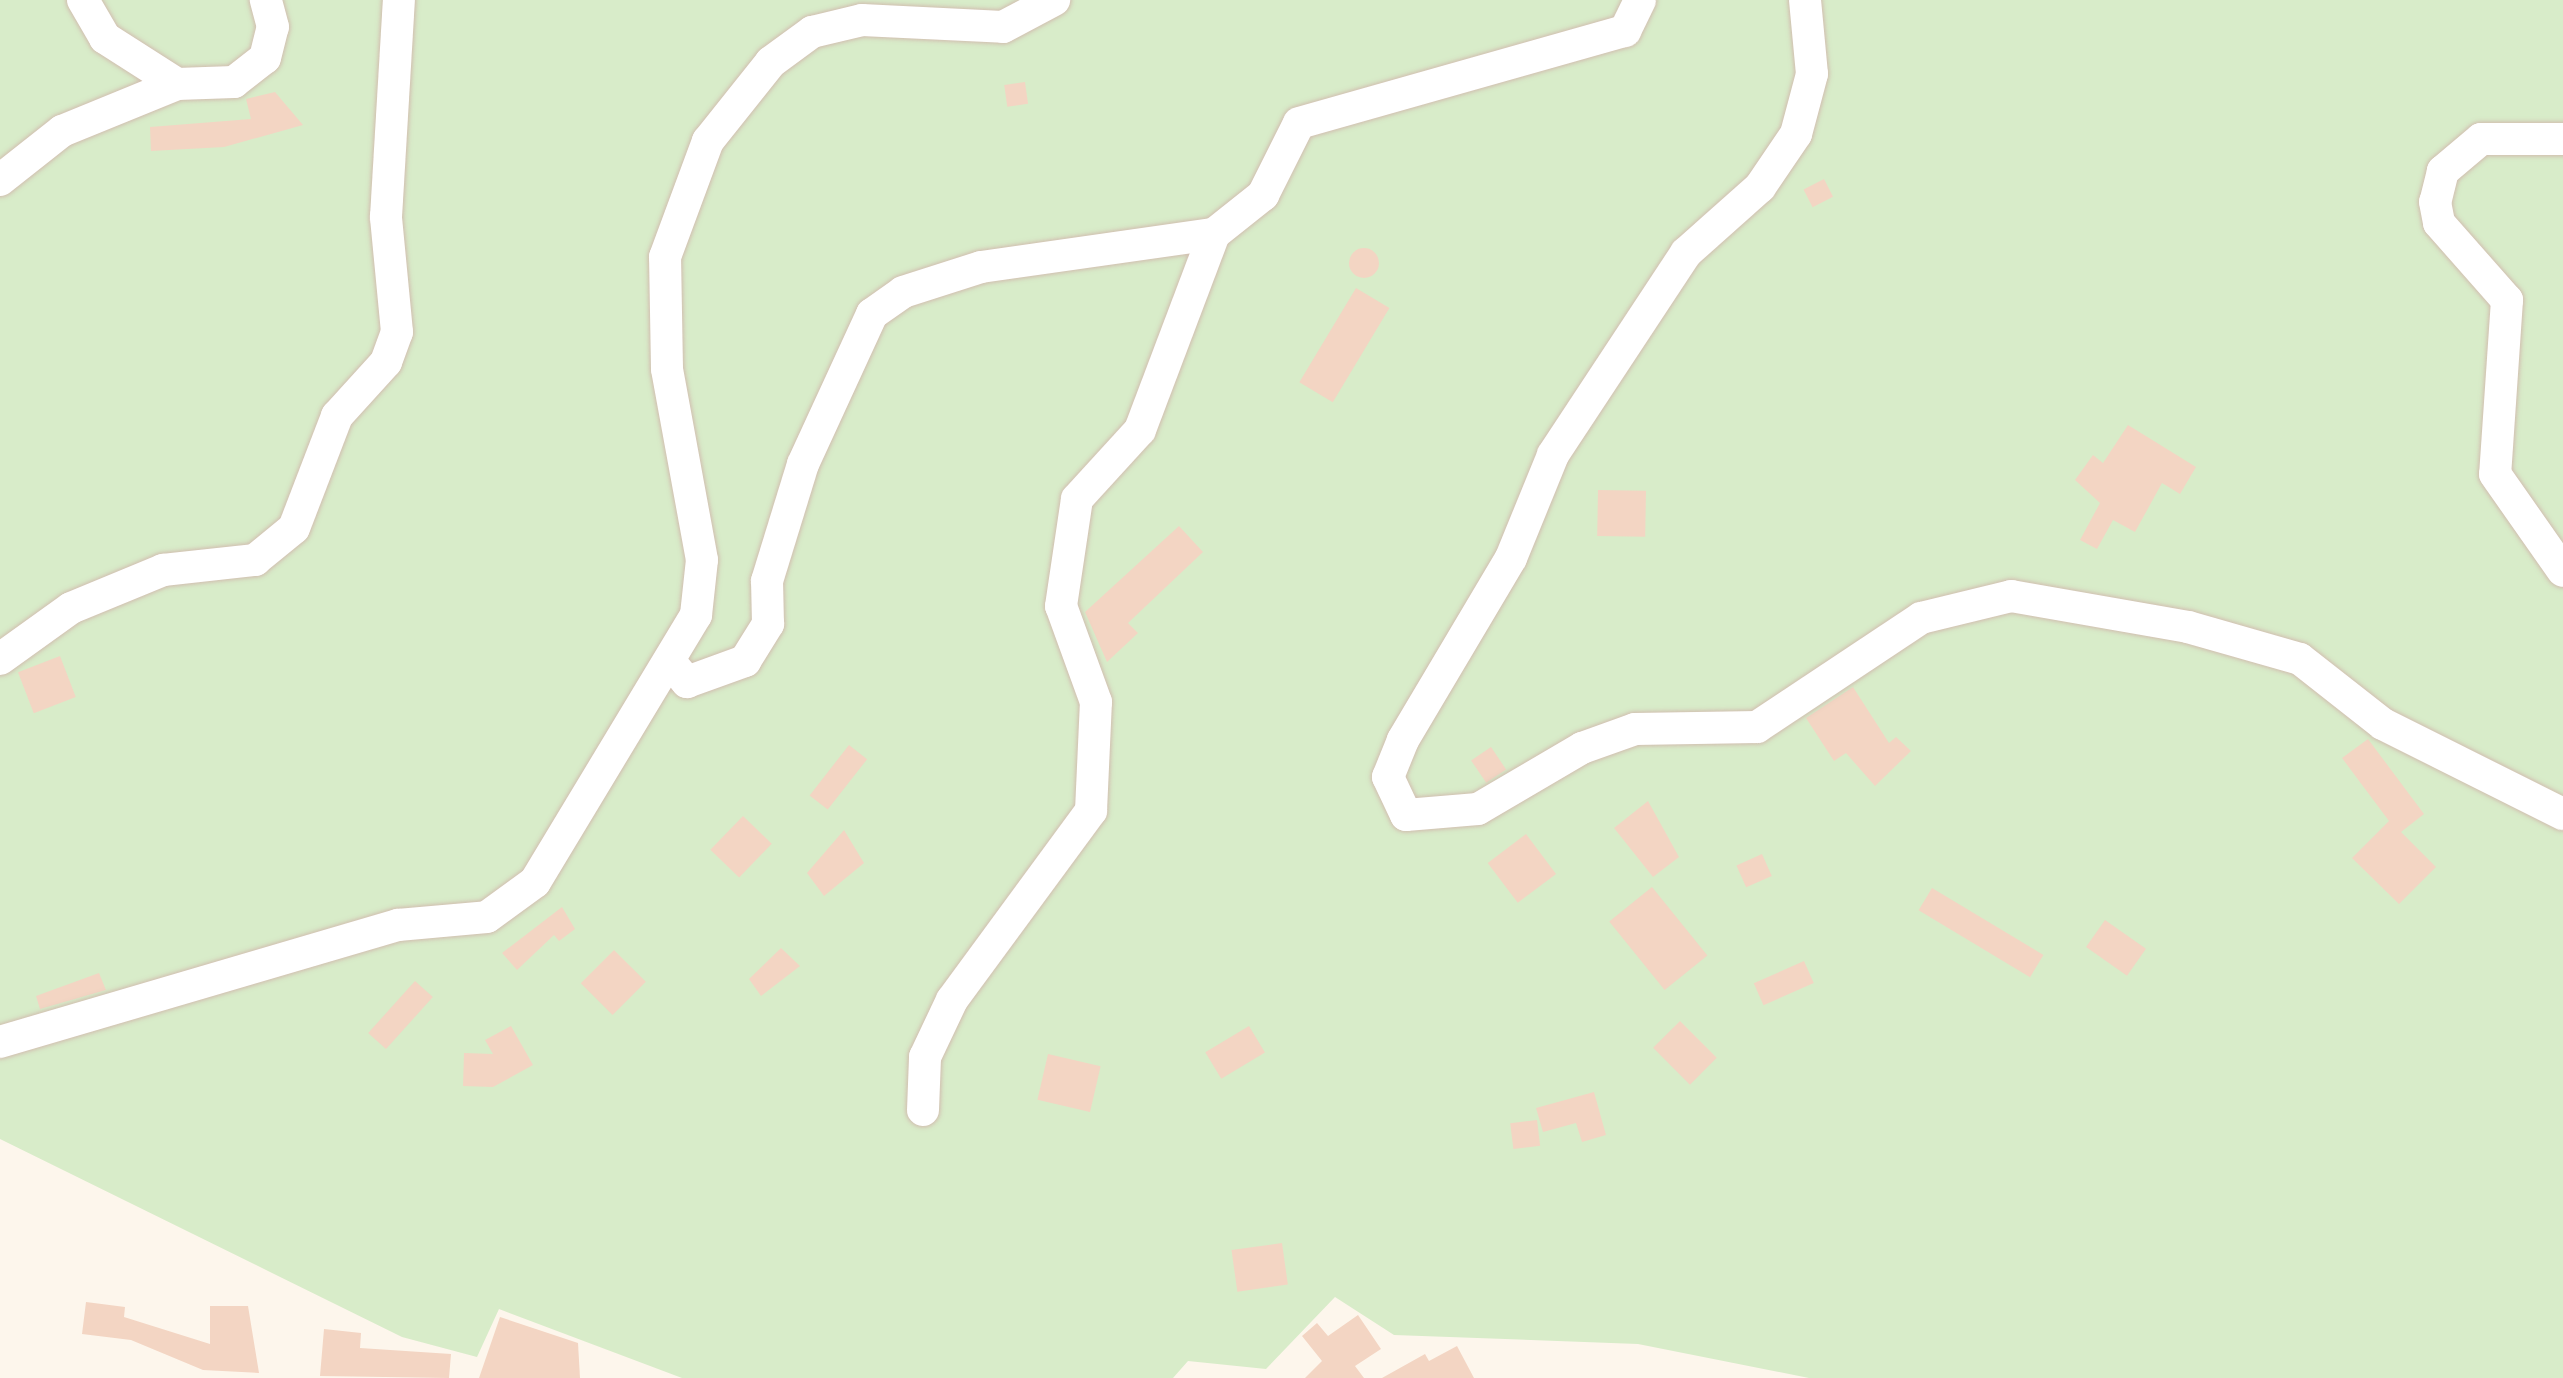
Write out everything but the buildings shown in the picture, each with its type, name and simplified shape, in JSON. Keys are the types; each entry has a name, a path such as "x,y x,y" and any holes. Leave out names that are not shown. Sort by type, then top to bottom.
{"street":[{"path":"83,0 105,38 177,84"},
{"path":"0,180 62,131 177,84 234,82 265,58 273,27 266,0"},
{"path":"0,660 72,608 162,570 255,560 294,528 337,416 386,362 398,332 386,216 399,0"},
{"path":"0,1042 398,925 486,918 535,882 671,663 696,615 702,560 668,369 665,257 708,142 771,62 812,32 862,20 1004,27 1054,0"},
{"path":"671,663 687,682 745,661 768,624 767,581 803,464 872,314 904,292 981,267 1214,234 1264,196 1299,123 1625,32 1640,0"},
{"path":"1805,0 1812,74 1796,134 1760,188 1686,253 1553,455 1511,558 1402,740 1388,776 1406,814 1478,809 1582,748 1635,729 1757,726 1921,618 2012,596 2188,627 2300,659 2383,724 2563,814"},
{"path":"2563,140 2482,139 2444,171 2436,202 2439,223 2506,300 2496,474 2563,572"},
{"path":"923,1110 925,1058 952,1000 1090,811 1096,702 1061,606 1076,500 1140,430 1214,234"}],"green space":[{"path":"0,0 2563,0 2563,1378 1809,1378 1638,1344 1394,1335 1335,1297 1266,1369 1188,1361 1173,1378 682,1378 499,1309 477,1357 402,1337 0,1139"}]}
